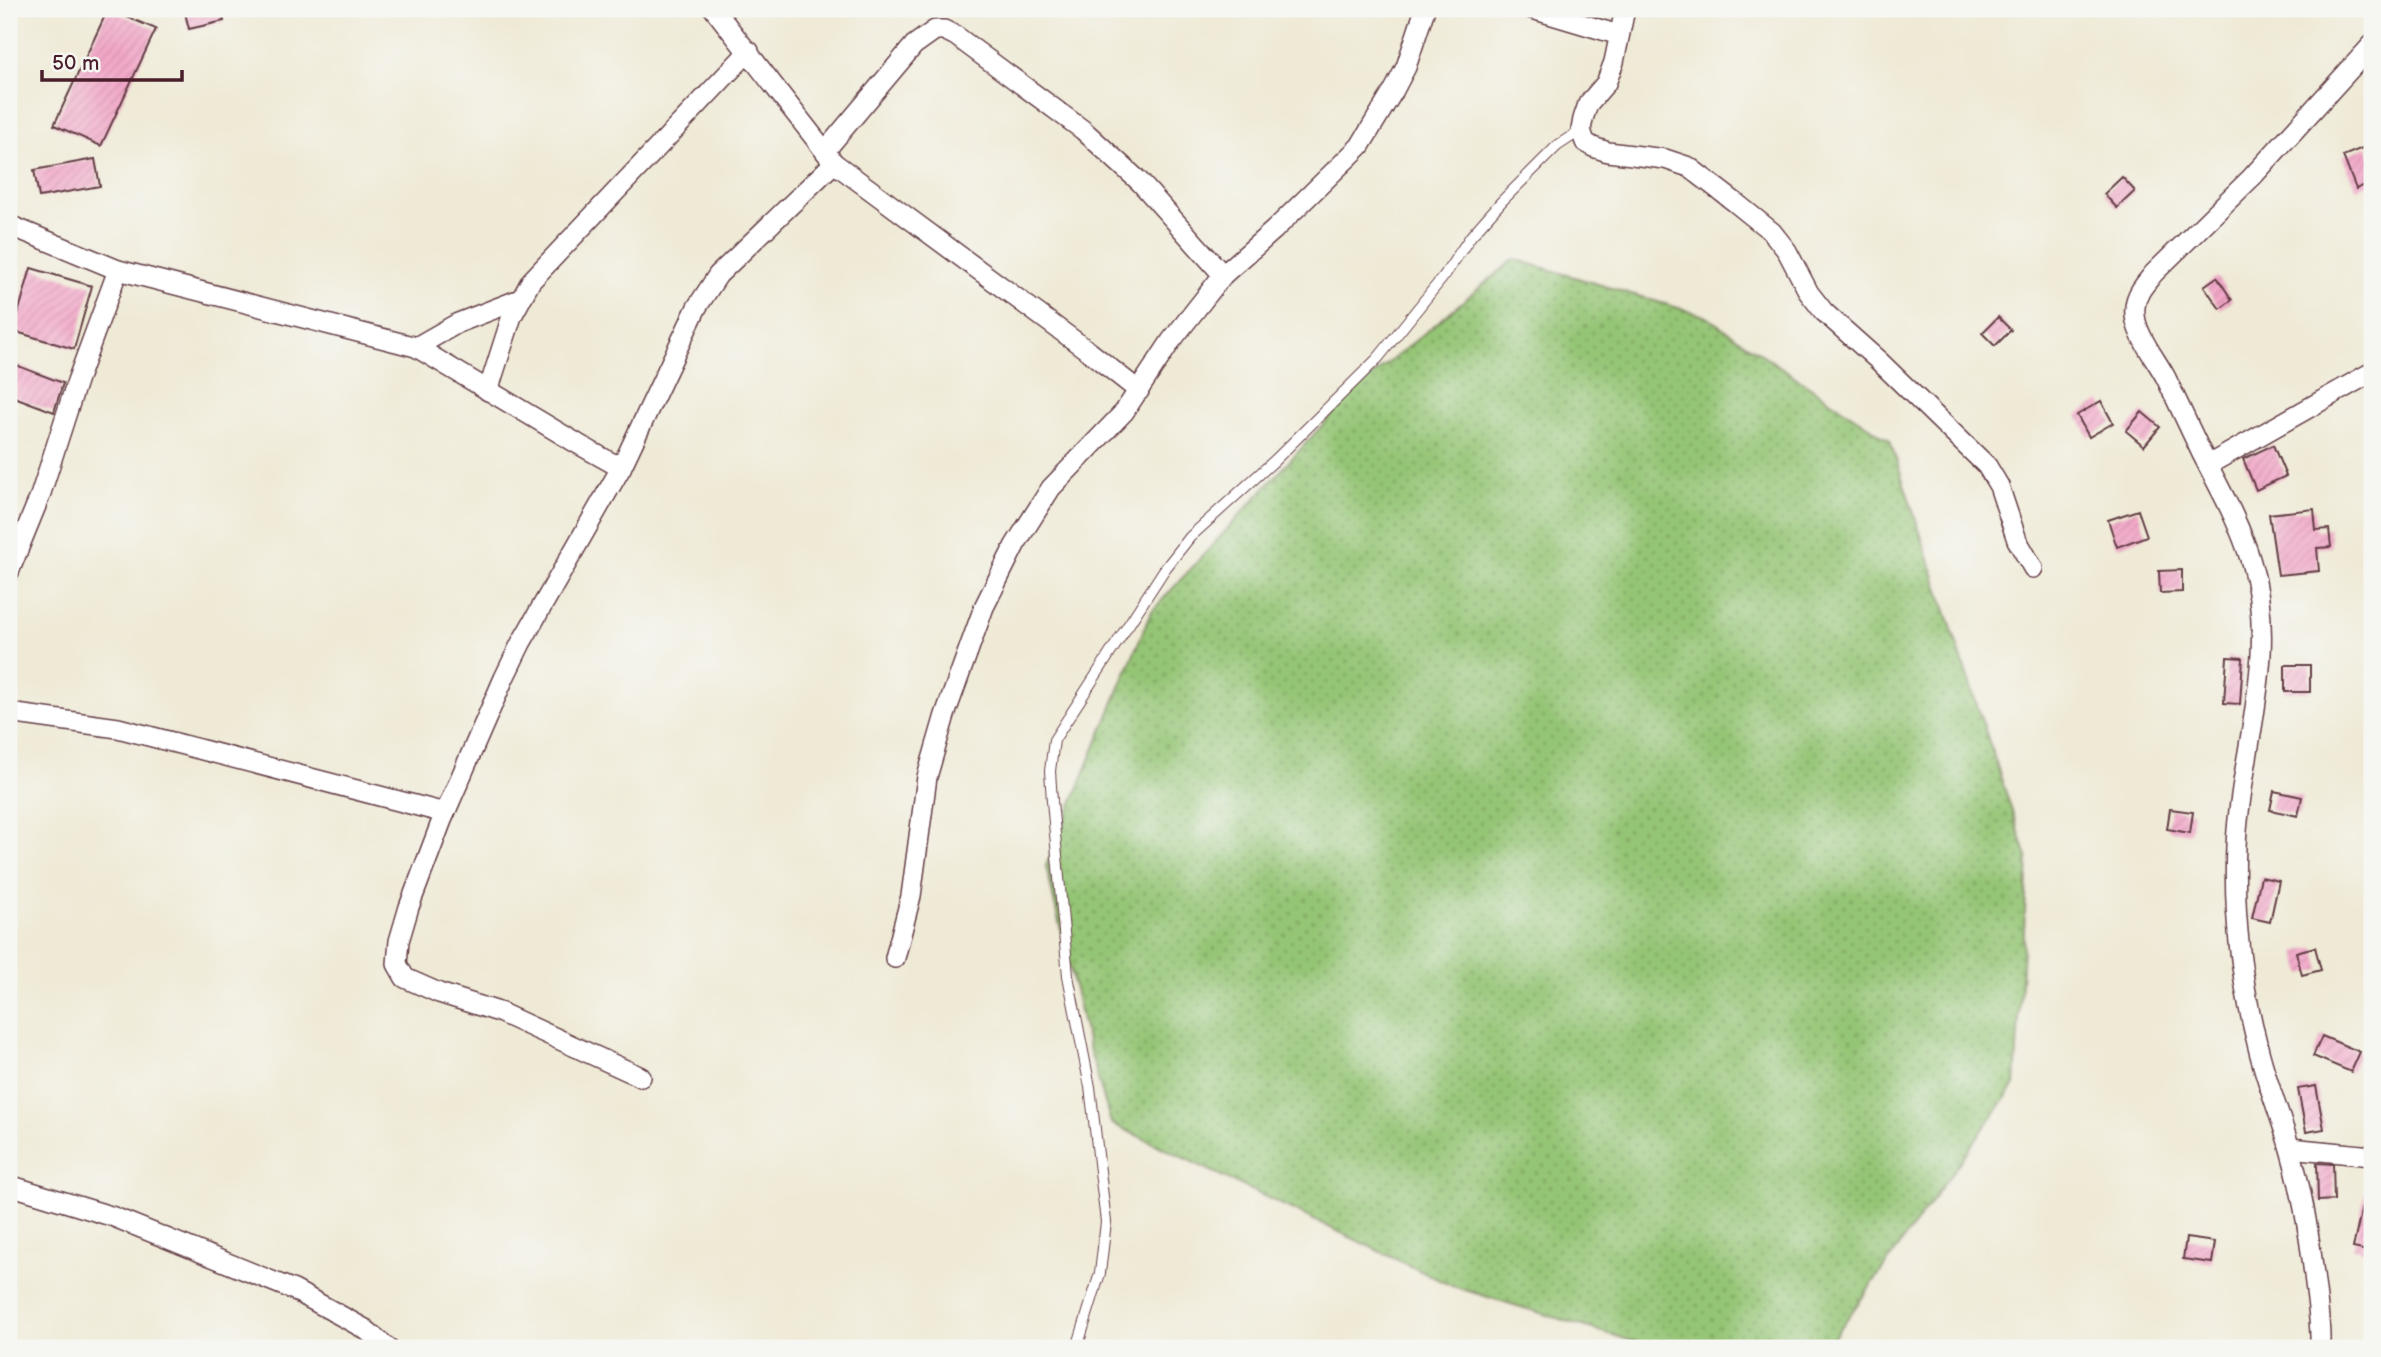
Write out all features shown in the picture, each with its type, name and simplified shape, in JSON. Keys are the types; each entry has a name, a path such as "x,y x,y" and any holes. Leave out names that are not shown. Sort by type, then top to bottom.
{"street":[{"path":"714,9 829,157 1139,391"},
{"path":"895,958 911,896 924,792 931,763 945,715 984,607 1015,545 1051,488 1124,412 1171,341 1223,275 1360,146 1405,67 1425,9"},
{"path":"1532,9 1619,35"},
{"path":"1625,9 1614,62 1606,83 1588,104 1581,130 1586,142 1608,152 1665,159 1689,167 1772,232 1787,251 1809,293 1824,312 1987,466 1999,486 2017,540 2033,568"},
{"path":"641,1077 499,1012 418,985 405,978 397,964 399,941 409,906 445,813 521,643 621,468 686,327 712,283 829,157 914,45 935,30 944,30 956,36 1083,130 1140,182 1223,275"},
{"path":"2320,1348 2310,1240 2302,1195 2290,1148 2258,1050 2240,963 2235,866 2238,814 2258,688 2260,646 2257,588 2243,540 2165,376 2143,337 2134,308 2142,288 2154,273 2252,177 2372,45"},
{"path":"488,391 520,299 544,265 642,166 749,51"},
{"path":"9,225 118,270 416,346 621,468"},
{"path":"9,572 40,496 77,381 118,270"},
{"path":"416,346 458,323 520,299"},
{"path":"2208,465 2372,372"},
{"path":"9,713 118,728 445,813"},
{"path":"2290,1148 2372,1156"},
{"path":"9,1185 114,1217 294,1290 365,1329 388,1348"}],"lane":[{"path":"1077,1348 1100,1273 1106,1222 1090,1087 1068,976 1052,801 1054,740 1164,570 1190,537 1275,460 1378,358 1444,276 1471,236 1502,201 1557,146 1581,130"}],"green space":[{"path":"1514,259 1705,316 1890,441 2028,860 2015,1085 1826,1348 1655,1348 1452,1286 1111,1123 1087,1041 1046,866 1151,612 1352,393"}],"building":[{"path":"108,9 156,29 101,146 54,125"},
{"path":"184,9 221,9 224,21 189,29"},
{"path":"2367,146 2372,159 2372,182 2356,189 2343,156"},
{"path":"95,159 100,186 39,197 34,170"},
{"path":"2122,177 2135,191 2117,208 2104,194"},
{"path":"31,268 92,286 74,349 13,331"},
{"path":"2217,277 2232,300 2220,309 2204,286"},
{"path":"1998,317 2011,330 1995,346 1982,333"},
{"path":"13,364 63,383 54,412 9,395 9,375"},
{"path":"2101,401 2113,423 2089,437 2077,415"},
{"path":"2142,412 2160,427 2144,446 2126,431"},
{"path":"2273,445 2286,476 2256,490 2243,459"},
{"path":"2314,509 2316,530 2329,529 2331,547 2317,548 2319,571 2278,575 2269,514"},
{"path":"2138,510 2147,536 2117,547 2108,520"},
{"path":"2182,570 2182,592 2160,593 2159,571"},
{"path":"2227,657 2243,658 2240,704 2224,703"},
{"path":"2285,665 2310,665 2310,692 2285,692"},
{"path":"2274,791 2302,797 2298,816 2270,810"},
{"path":"2170,809 2193,812 2190,833 2167,829"},
{"path":"2261,877 2279,881 2270,922 2252,918"},
{"path":"2315,947 2321,970 2302,975 2296,952"},
{"path":"2322,1036 2360,1052 2351,1072 2313,1056"},
{"path":"2316,1086 2324,1129 2306,1132 2298,1089"},
{"path":"2317,1163 2333,1164 2334,1200 2318,1201"},
{"path":"2366,1189 2372,1189 2372,1252 2353,1248"},
{"path":"2186,1238 2215,1242 2212,1263 2183,1259"}]}
